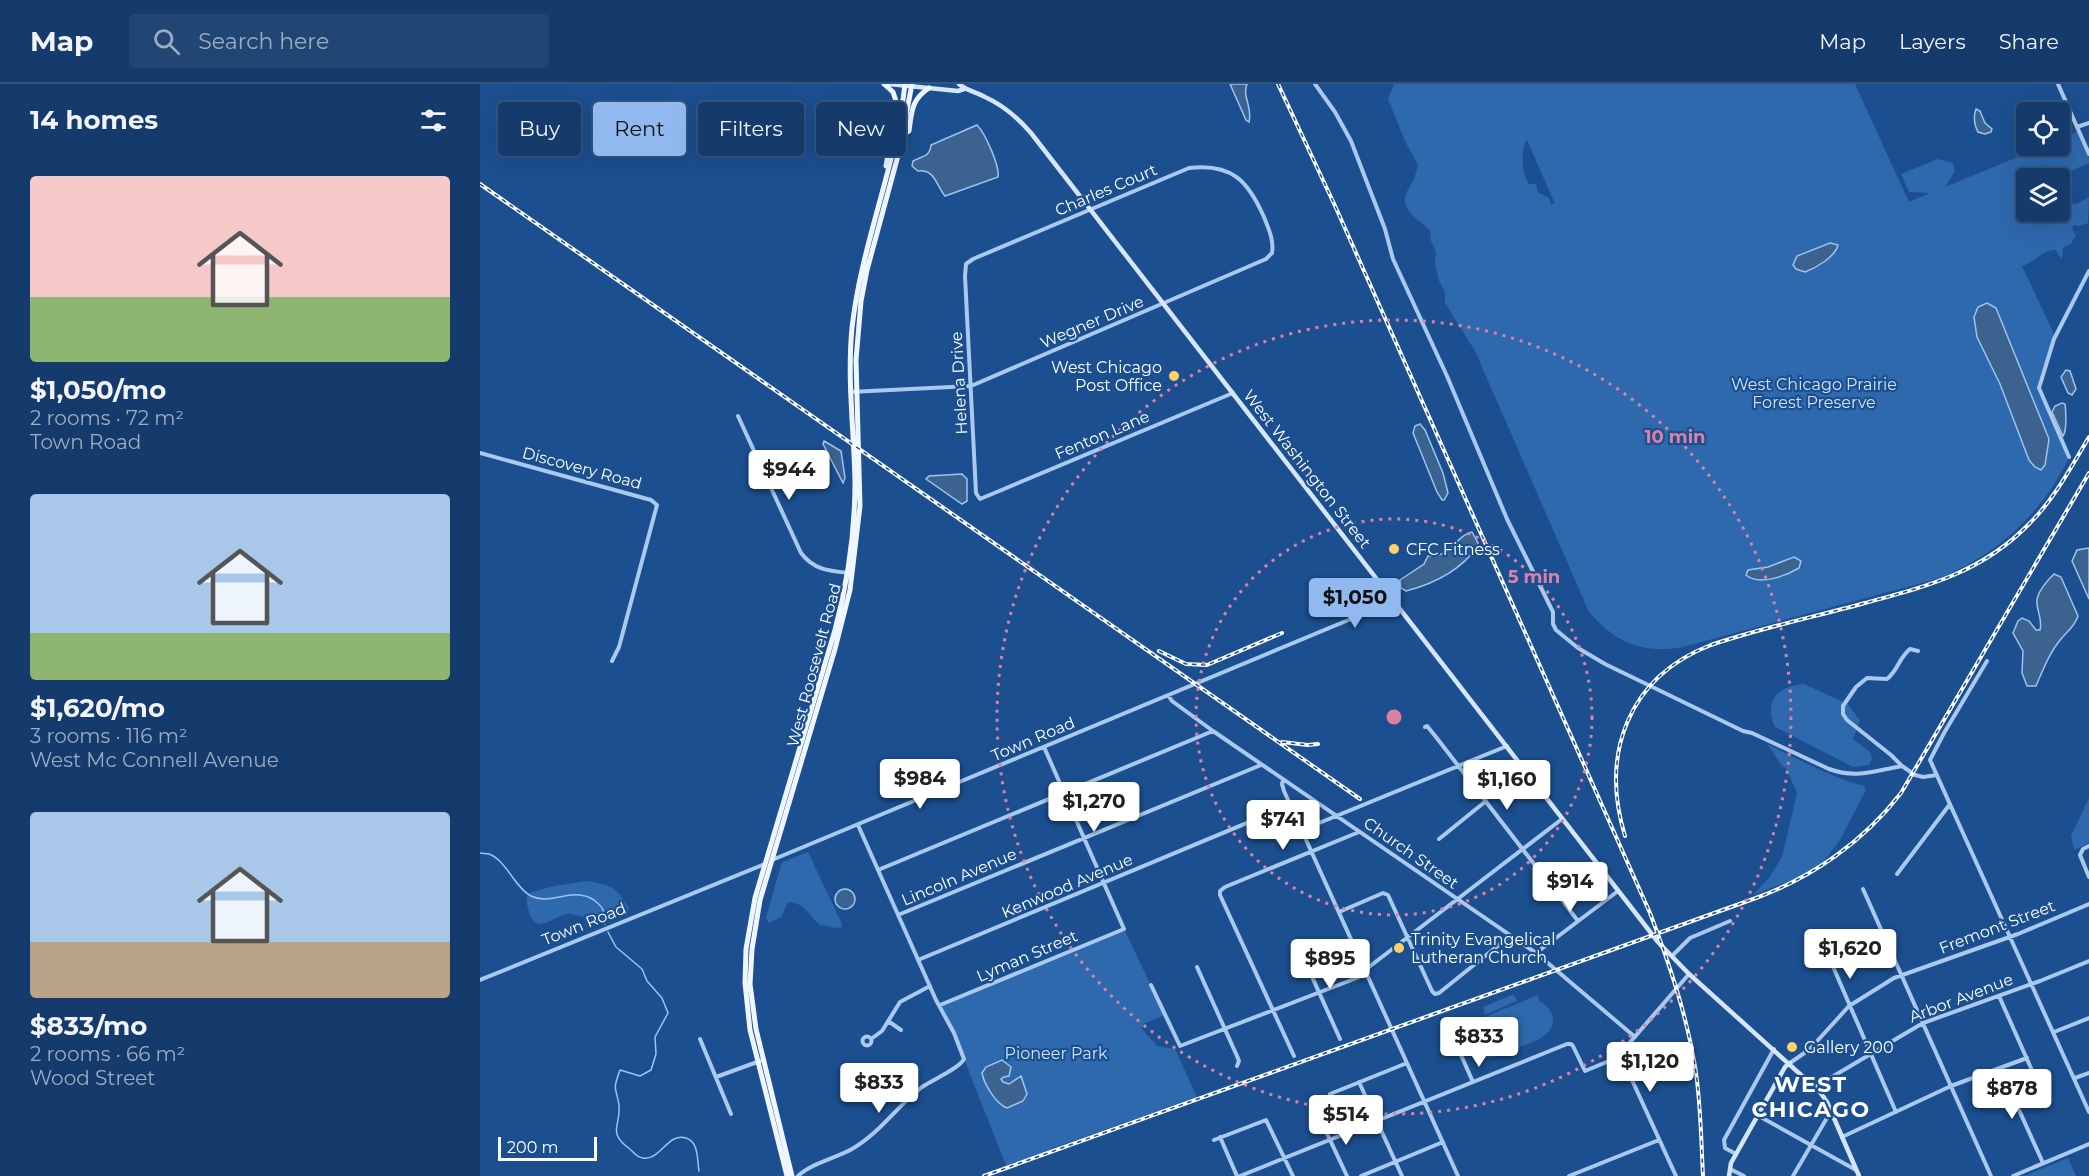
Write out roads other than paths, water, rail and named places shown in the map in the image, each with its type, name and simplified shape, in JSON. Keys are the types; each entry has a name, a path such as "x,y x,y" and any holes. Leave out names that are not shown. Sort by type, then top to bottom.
{"main road":[{"path":"884,84 893,92 897,104 886,163 887,173"},
{"name":"West Washington Street","path":"889,84 958,91 964,89"},
{"name":"West Washington Street","path":"959,84 964,89 985,96 1017,118 1091,210 1658,942 1689,974 1790,1063 1824,1097 1858,1173"},
{"name":"West Roosevelt Road","path":"787,1176 760,1061 752,1004 751,961 755,921 836,649 850,573 855,493 850,357 855,304 908,85"},
{"name":"West Roosevelt Road","path":"906,105 908,85"},
{"path":"906,132 909,131 914,102 929,88"},
{"name":"West Roosevelt Road","path":"853,392 863,291 897,156"},
{"name":"West Roosevelt Road","path":"792,1176 747,1012 745,962 753,909 765,864 850,573"},
{"path":"1729,1176 1736,1154 1757,1115 1785,1067 1790,1063"}],"street":[{"path":"1315,84 1335,112 1351,141 1385,229 1393,259 1447,376 1511,529 1553,612 1553,624 1556,630 1578,648 1617,671 1828,769 1856,775 1902,766"},
{"path":"2058,84 2089,154"},
{"path":"2077,128 2089,123"},
{"name":"Charles Court","path":"966,264 1190,168 1205,166 1221,170 1237,178 1254,194"},
{"name":"Wegner Drive","path":"853,392 971,386 1266,260 1272,253 1272,236 1254,194"},
{"name":"Helena Drive","path":"966,264 976,493 980,499"},
{"path":"2069,458 2039,391 2054,339 2089,271"},
{"name":"Fenton Lane","path":"980,499 1233,393"},
{"path":"738,416 801,553 819,569 850,573"},
{"name":"Discovery Road","path":"480,453 651,500 657,505 619,647 612,661"},
{"name":"Town Road","path":"480,980 765,864 1394,601"},
{"path":"1918,651 1910,649 1902,655 1896,671 1887,679 1867,678 1856,687 1843,706 1843,714 1847,720 1891,754 1902,766 1919,777 1937,775"},
{"path":"1987,661 1930,760 2089,1112"},
{"name":"Church Street","path":"1168,695 1172,701 1213,731 1536,953 1635,1037"},
{"path":"1425,727 1427,726 1459,766 1578,921"},
{"path":"878,870 1213,731"},
{"path":"1302,830 1507,746"},
{"path":"1044,747 1104,883"},
{"name":"Lincoln Avenue","path":"898,915 1261,764"},
{"path":"1283,779 1282,784 1290,805 1458,1176"},
{"path":"1439,838 1486,801"},
{"path":"1897,874 1950,804"},
{"name":"Kenwood Avenue","path":"918,960 1290,805"},
{"path":"1151,985 1180,1046 1320,993 1366,972 1563,819"},
{"path":"790,1168 799,1175 857,1146 921,1088 964,1062 964,1054 930,986 858,825"},
{"path":"1293,1056 1220,891 1225,886 1360,832"},
{"path":"2089,846 2081,852 2080,857 2089,877"},
{"name":"Lyman Street","path":"940,1005 1124,929 1104,883"},
{"path":"1863,889 1991,1176"},
{"path":"1536,953 1618,891"},
{"path":"1339,912 1383,893 1387,894 1435,994 1510,936"},
{"name":"Fremont Street","path":"1790,1063 1810,1049 1850,1006 1902,975 2011,936 2089,904"},
{"path":"1672,956 1690,938 1730,921"},
{"path":"1300,950 1341,1039"},
{"name":"Arbor Avenue","path":"1815,1087 1923,1023 2033,984 2089,961"},
{"path":"1831,962 1896,1112"},
{"path":"1197,967 1239,1061 1237,1066"},
{"path":"1220,1137 1239,1176 1569,1044 1573,1046 1585,1071 1621,1056 1689,974"},
{"path":"871,1039 882,1031 897,1006 904,999 930,986"},
{"path":"1999,996 2046,1102"},
{"path":"2054,1032 2089,1018"},
{"path":"888,1021 901,1030"},
{"path":"1448,1026 1473,1082"},
{"path":"700,1039 731,1114"},
{"path":"1736,1154 1725,1148 1724,1140 1774,1049"},
{"path":"1621,1056 1676,1176"},
{"path":"1842,1137 1951,1086 2027,1058"},
{"path":"716,1077 760,1061"},
{"path":"1330,1094 1407,1063"},
{"path":"2000,1068 2043,1163"},
{"path":"2075,1078 2089,1073"},
{"path":"1359,1082 1402,1176"},
{"path":"1793,1176 1831,1112"},
{"path":"1757,1115 1858,1173"},
{"path":"1214,1140 1266,1120 1293,1176"},
{"path":"1323,1125 1347,1176"},
{"path":"1569,1176 1659,1140"},
{"path":"1361,1176 1443,1142"},
{"path":"2013,1176 2089,1144"},
{"path":"1730,1168 1744,1176"}],"waterway":[{"path":"480,853 495,857 520,887 531,896 546,899 578,895 594,900 601,906 605,924"},
{"path":"608,932 616,947 642,969 647,981 662,998 668,1013 655,1037 656,1054 651,1070 640,1076 620,1070 615,1086 619,1105 617,1134 623,1144 643,1158 654,1155 674,1139 686,1138 695,1147 699,1171"}],"railway":[{"path":"1278,84 1336,208 1650,913 1676,988 1691,1046 1698,1094 1703,1176"},
{"path":"480,184 1360,799"},
{"path":"1625,836 1618,806 1616,776 1619,748 1628,722 1641,698 1659,677 1682,659 1711,645 1911,590 1954,575 1974,565 2012,540 2039,513 2062,482 2089,437"},
{"path":"984,1176 1756,898 1798,879 1836,856 1871,827 1901,793 2089,473"},
{"path":"1159,651 1186,664 1207,665 1282,633"},
{"path":"1282,742 1318,744"}],"place":[{"name":"West Chicago Post Office","path":"1174,376"},
{"name":"CFC Fitness","path":"1394,549"},
{"name":"Trinity Evangelical Lutheran Church","path":"1399,948"},
{"name":"Gallery 200","path":"1792,1047"}],"district":[{"name":"WEST CHICAGO","path":"1811,1096"}],"park label":[{"name":"West Chicago Prairie Forest Preserve","path":"1814,393"},
{"name":"Pioneer Park","path":"1056,1053"}]}
